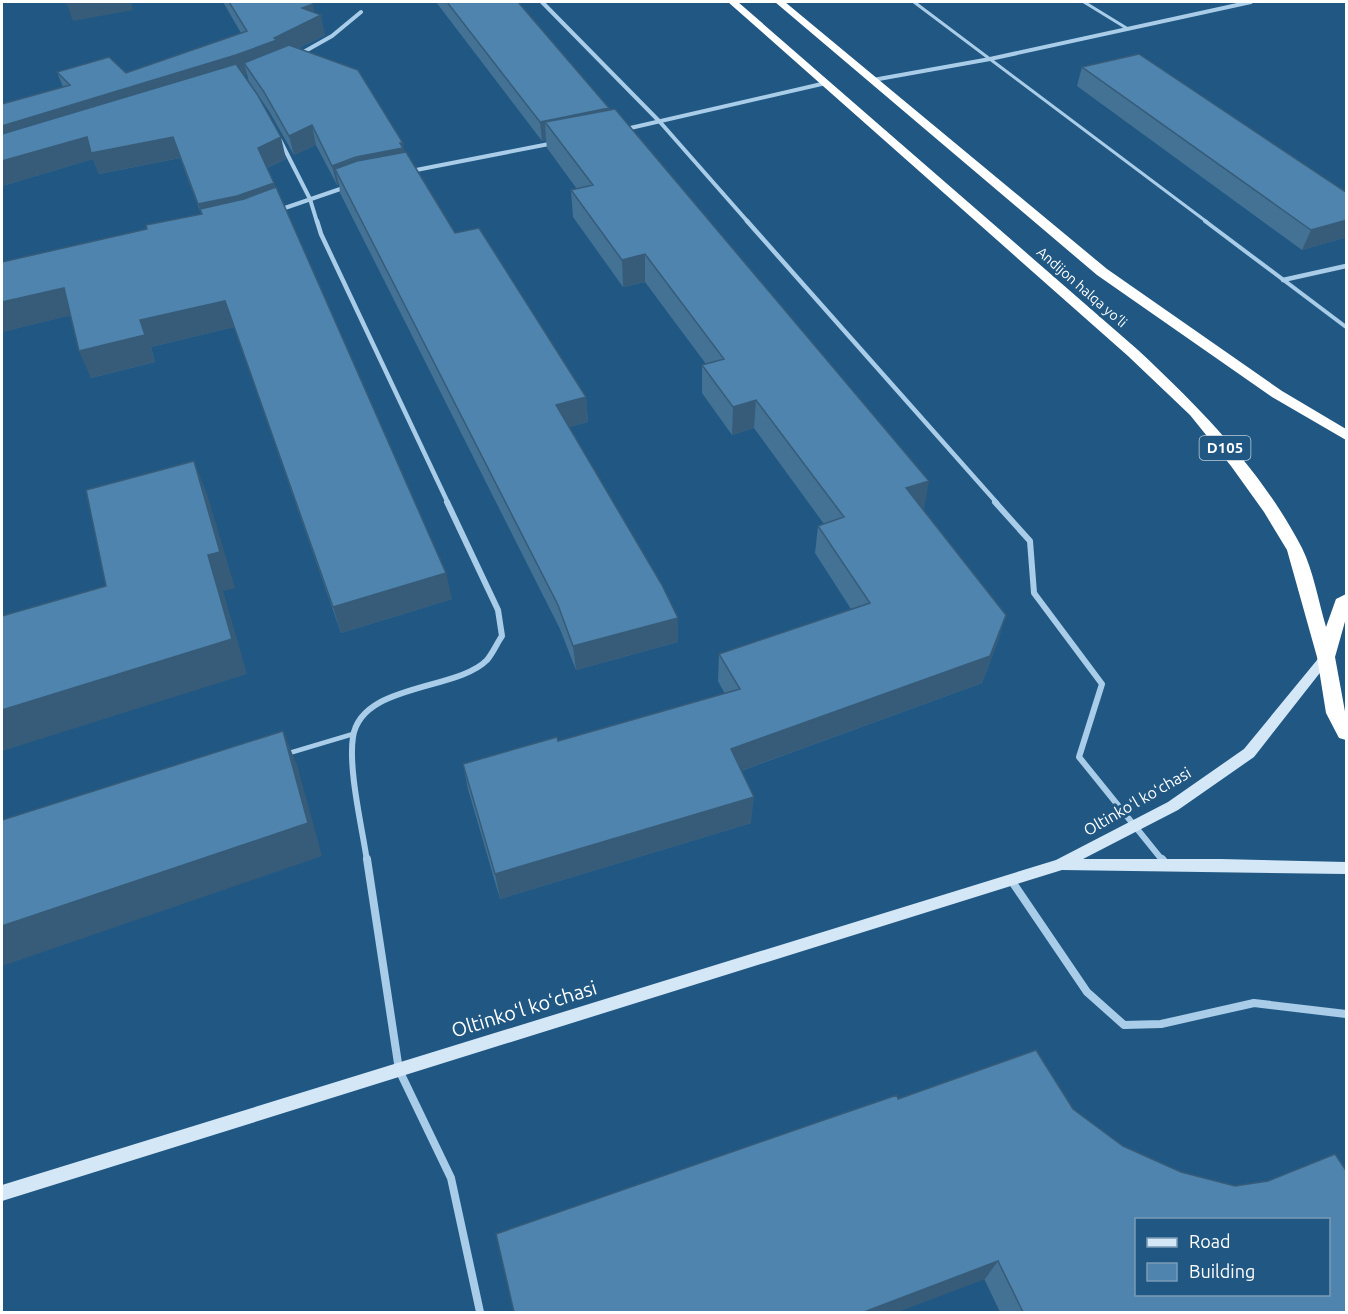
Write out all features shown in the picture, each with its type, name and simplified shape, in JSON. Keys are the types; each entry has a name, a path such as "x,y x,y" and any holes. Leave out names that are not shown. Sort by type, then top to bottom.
{"highway":[{"name":"Andijon halqa yo‘li","path":"733,2 1133,353 1195,412 1237,462 1270,508 1295,550 1326,657"},
{"name":"Andijon halqa yo‘li","path":"780,2 1102,272 1277,394 1347,435"},
{"name":"D105","path":"1347,600 1342,604 1326,657 1335,713 1347,733"}],"main road":[{"name":"Oltinkoʻl koʻchasi","path":"2,1193 1010,879 1059,866 1173,806 1249,753 1326,657"},
{"name":"Oltinkoʻl koʻchasi","path":"1059,866 1347,868"}],"street":[{"path":"542,2 660,122 1030,541 1034,593 1102,684 1079,757 1166,865"},
{"path":"873,80 990,59 1251,2"},
{"path":"294,58 332,36 361,12"},
{"path":"614,131 826,83"},
{"path":"274,129 310,199 321,234 498,610 502,636 487,660 469,671 387,698 361,718 353,734 351,754 399,1070 451,1178 480,1312"},
{"path":"407,172 557,142"},
{"path":"272,213 351,185"},
{"path":"1283,280 1347,266"},
{"path":"1010,879 1087,992 1124,1025 1161,1024 1254,1003 1347,1014"}],"lane":[{"path":"914,2 1347,327"},
{"path":"1084,2 1128,28"},
{"path":"285,755 353,734"}],"building":[{"path":"229,2 311,2 313,4 302,8 321,15 274,38 277,40 236,55 2,126 2,104 70,85 57,72 109,57 126,73 247,31"},
{"path":"447,2 518,2 609,108 540,122"},
{"path":"289,45 358,70 403,143 400,143 403,148 356,157 332,166 312,125 289,136 264,92 244,63"},
{"path":"1139,54 1347,193 1347,220 1311,230 1082,67"},
{"path":"236,64 257,94 281,137 258,148 274,183 237,196 198,204 173,137 91,153 87,137 2,161 2,134"},
{"path":"615,109 929,481 906,488 1006,615 990,656 731,749 754,797 495,874 463,764 557,737 558,741 740,689 719,654 870,603 818,526 844,517 756,400 733,407 702,365 724,359 645,254 622,260 571,190 593,185 545,122"},
{"path":"406,152 455,233 479,228 586,397 556,405 662,585 678,618 573,646 558,605 335,169 357,161"},
{"path":"276,187 446,573 333,607 225,301 140,320 145,335 79,351 64,288 2,302 2,262 147,229 146,225 202,214 200,209 244,199"},
{"path":"194,461 220,552 208,555 232,639 2,710 2,616 106,586 86,490"},
{"path":"283,731 308,823 2,926 2,820"},
{"path":"1036,1050 1073,1109 1123,1146 1181,1172 1235,1186 1268,1181 1335,1154 1347,1172 1347,1312 1023,1312 998,1261 864,1312 514,1312 496,1234 897,1095 898,1099"}]}
